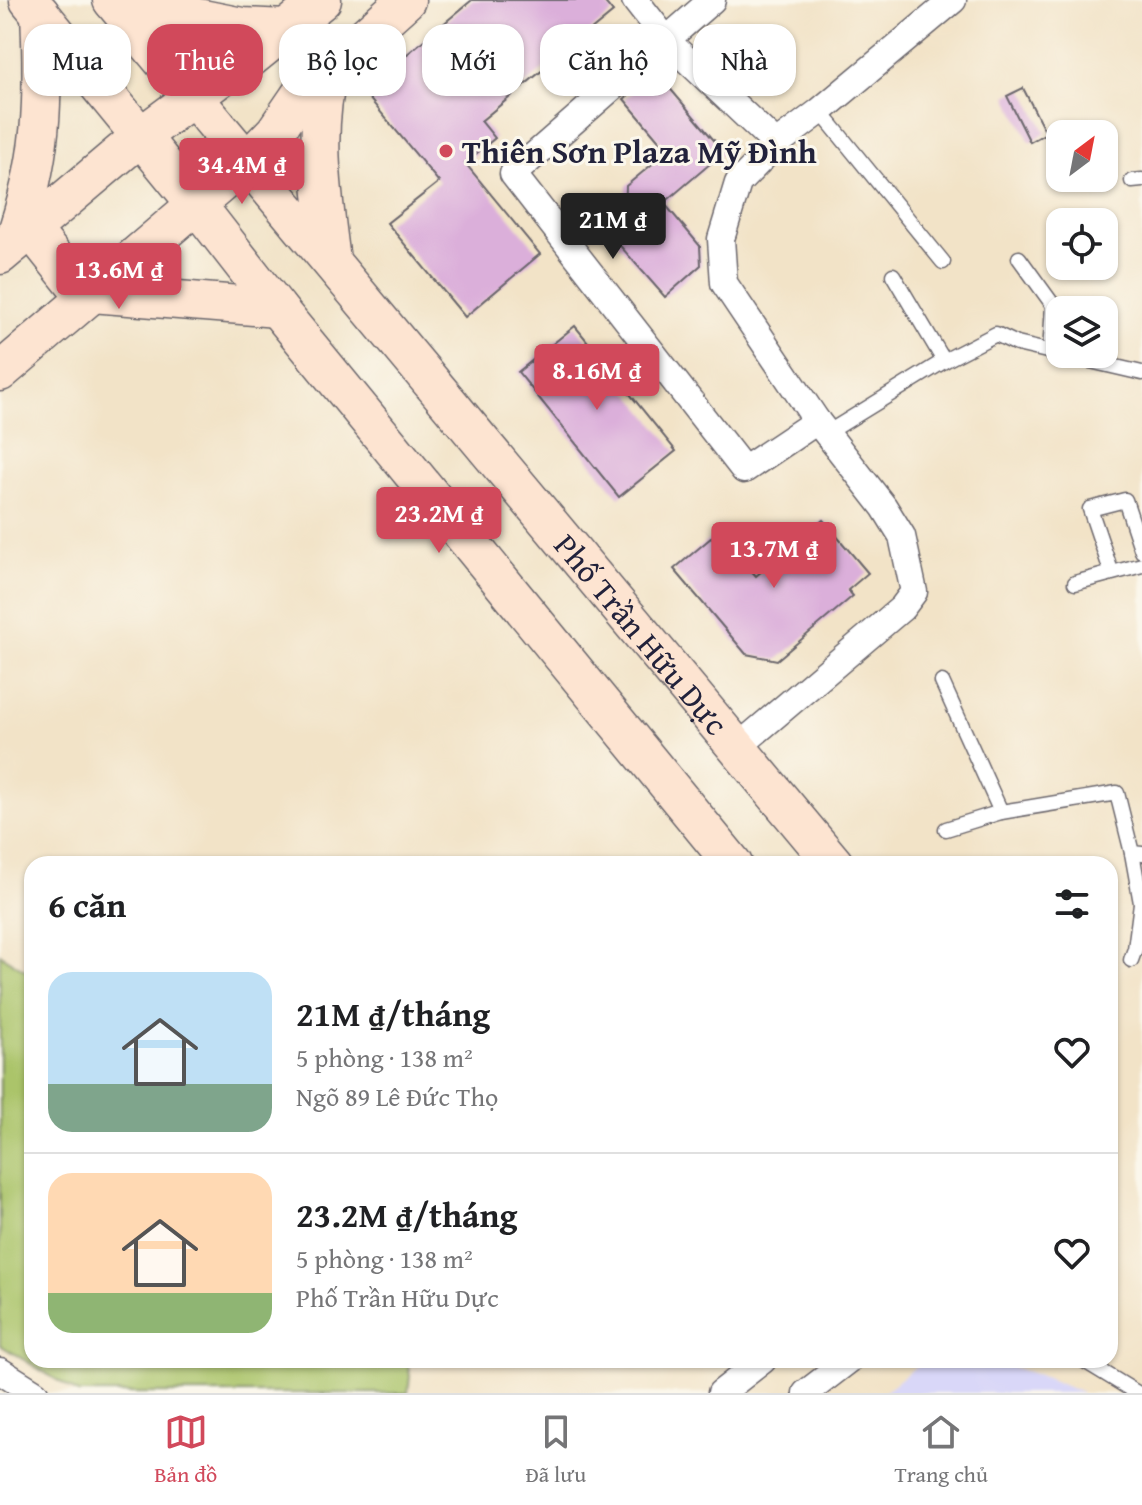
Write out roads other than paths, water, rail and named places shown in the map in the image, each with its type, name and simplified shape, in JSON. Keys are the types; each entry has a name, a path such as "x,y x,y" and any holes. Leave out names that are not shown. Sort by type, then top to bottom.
{"main road":[{"path":"112,0 242,27 279,29"},
{"name":"Phố Trần Hữu Dực","path":"112,0 827,856"},
{"path":"379,24 406,0"},
{"path":"292,24 321,1 330,24"},
{"path":"35,6 277,308 726,856"},
{"path":"15,242 34,178 40,138 44,88 35,6"},
{"path":"15,242 141,136 238,68 279,35"},
{"path":"0,372 154,244 247,161 275,132 300,96"},
{"path":"327,96 321,111 320,146 331,261"},
{"path":"15,242 89,295 277,308"}],"street":[{"path":"635,0 654,24"},
{"path":"677,32 712,0"},
{"path":"738,747 902,608 914,592 902,536 884,507 822,427 724,283 721,239 738,183 776,144 953,0"},
{"path":"677,50 776,144"},
{"path":"603,96 513,174 744,470 822,427"},
{"path":"721,1393 753,1368"},
{"path":"806,1393 839,1368"},
{"path":"0,1371 35,1393"}],"lane":[{"path":"820,111 943,262"},
{"path":"1019,258 1046,296"},
{"path":"893,275 944,361"},
{"path":"822,427 996,334 1046,352"},
{"path":"1118,368 1142,373"},
{"path":"1111,571 1090,509 1125,500 1142,551"},
{"path":"1075,583 1142,565"},
{"path":"942,682 1001,812"},
{"path":"946,829 1001,812 1117,793 1137,854 1141,903 1131,960"},
{"path":"1096,1368 1137,1393"}],"place":[{"name":"Thiên Sơn Plaza Mỹ Đình","path":"446,151"}]}
